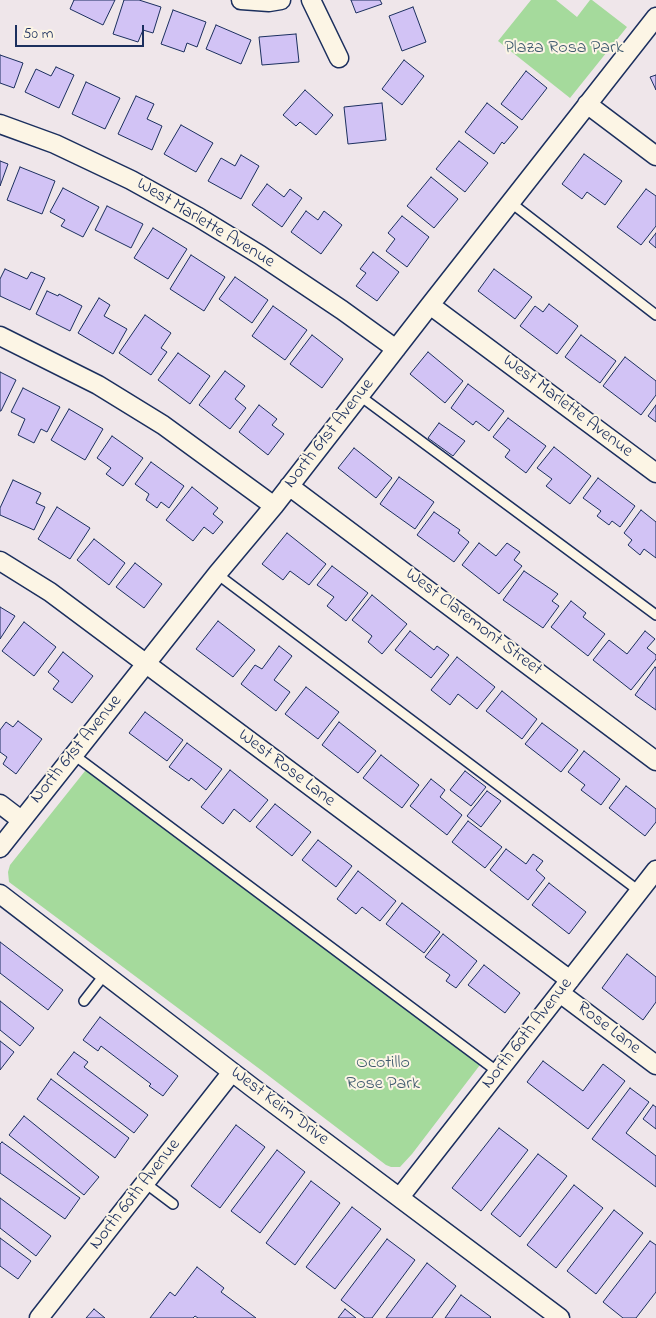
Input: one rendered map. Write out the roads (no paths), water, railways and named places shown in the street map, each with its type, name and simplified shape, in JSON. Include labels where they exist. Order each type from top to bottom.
[{"type":"street","points":[[241,0],[269,2],[281,0]]},
{"type":"street","points":[[311,0],[339,58]]},
{"type":"street","name":"North 61st Avenue","points":[[0,848],[217,574],[274,506],[656,17]]},
{"type":"street","points":[[587,104],[656,156]]},
{"type":"street","name":"West Marlette Avenue","points":[[0,124],[55,144],[131,180],[198,218],[276,266],[396,349]]},
{"type":"street","name":"West Marlette Avenue","points":[[430,305],[656,473]]},
{"type":"street","points":[[0,336],[98,385],[163,425],[274,506]]},
{"type":"street","name":"West Claremont Street","points":[[289,486],[656,761]]},
{"type":"street","name":"West Rose Lane","points":[[0,561],[50,592],[146,664],[565,987]]},
{"type":"street","points":[[0,804],[21,820]]},
{"type":"street","name":"North 60th Avenue","points":[[400,1197],[656,870]]},
{"type":"street","name":"West Keim Drive","points":[[0,894],[232,1072],[560,1318]]},
{"type":"street","name":"Rose Lane","points":[[565,987],[654,1059]]},
{"type":"street","name":"North 60th Avenue","points":[[39,1318],[232,1072]]},
{"type":"lane","points":[[510,202],[656,315]]},
{"type":"lane","points":[[360,396],[656,615]]},
{"type":"lane","points":[[217,574],[640,891]]},
{"type":"lane","points":[[74,754],[498,1072]]},
{"type":"lane","points":[[84,1001],[104,974]]},
{"type":"lane","points":[[145,1183],[173,1204]]},
{"type":"park label","name":"Plaza Rosa Park","points":[[564,49]]},
{"type":"park label","name":"Ocotillo Rose Park","points":[[383,1074]]}]
